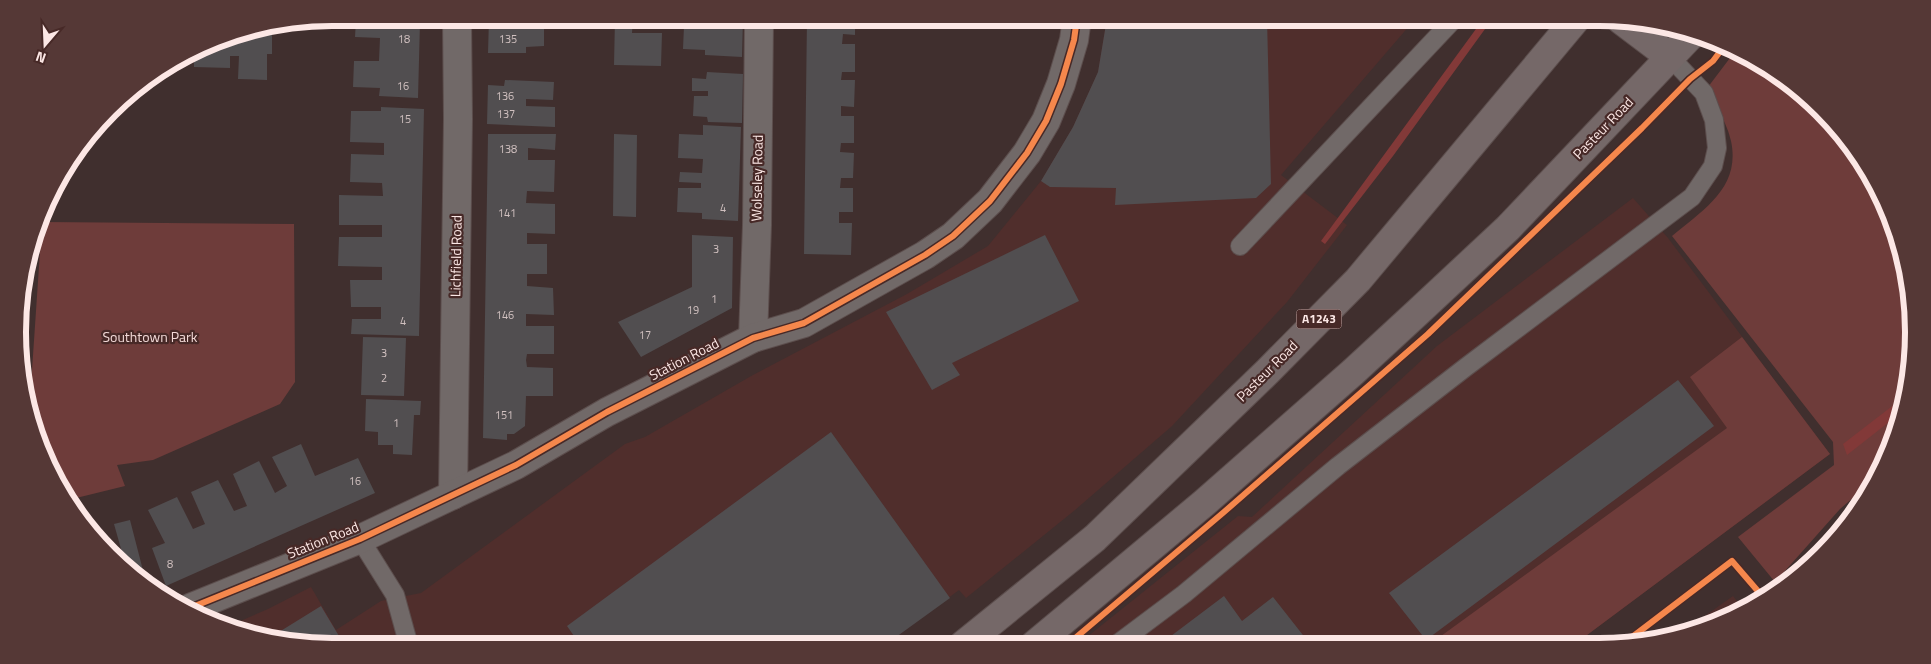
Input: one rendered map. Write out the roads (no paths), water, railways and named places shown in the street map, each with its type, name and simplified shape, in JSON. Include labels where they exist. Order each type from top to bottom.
[{"type":"main road","name":"Pasteur Road","points":[[973,638],[1095,538],[1268,371],[1358,280],[1570,26]]},
{"type":"main road","points":[[1632,28],[1670,57]]},
{"type":"main road","name":"Pasteur Road","points":[[1042,638],[1204,503],[1353,372],[1508,228],[1687,39]]},
{"type":"street","name":"Lichfield Road","points":[[453,496],[458,119],[457,26]]},
{"type":"street","name":"Wolseley Road","points":[[753,338],[757,225],[759,26]]},
{"type":"street","name":"Station Road","points":[[196,606],[360,539],[453,496],[516,465],[607,412],[753,338],[804,323],[925,255],[953,236],[990,201],[1027,153],[1046,121],[1062,84],[1076,26]]},
{"type":"lane","points":[[1240,246],[1447,26]]},
{"type":"lane","points":[[1125,638],[1184,594],[1338,466],[1692,197],[1712,166],[1717,148],[1714,120],[1704,93],[1670,57]]},
{"type":"lane","points":[[360,539],[395,595],[407,638]]},
{"type":"park label","name":"Southtown Park","points":[[150,337]]}]
